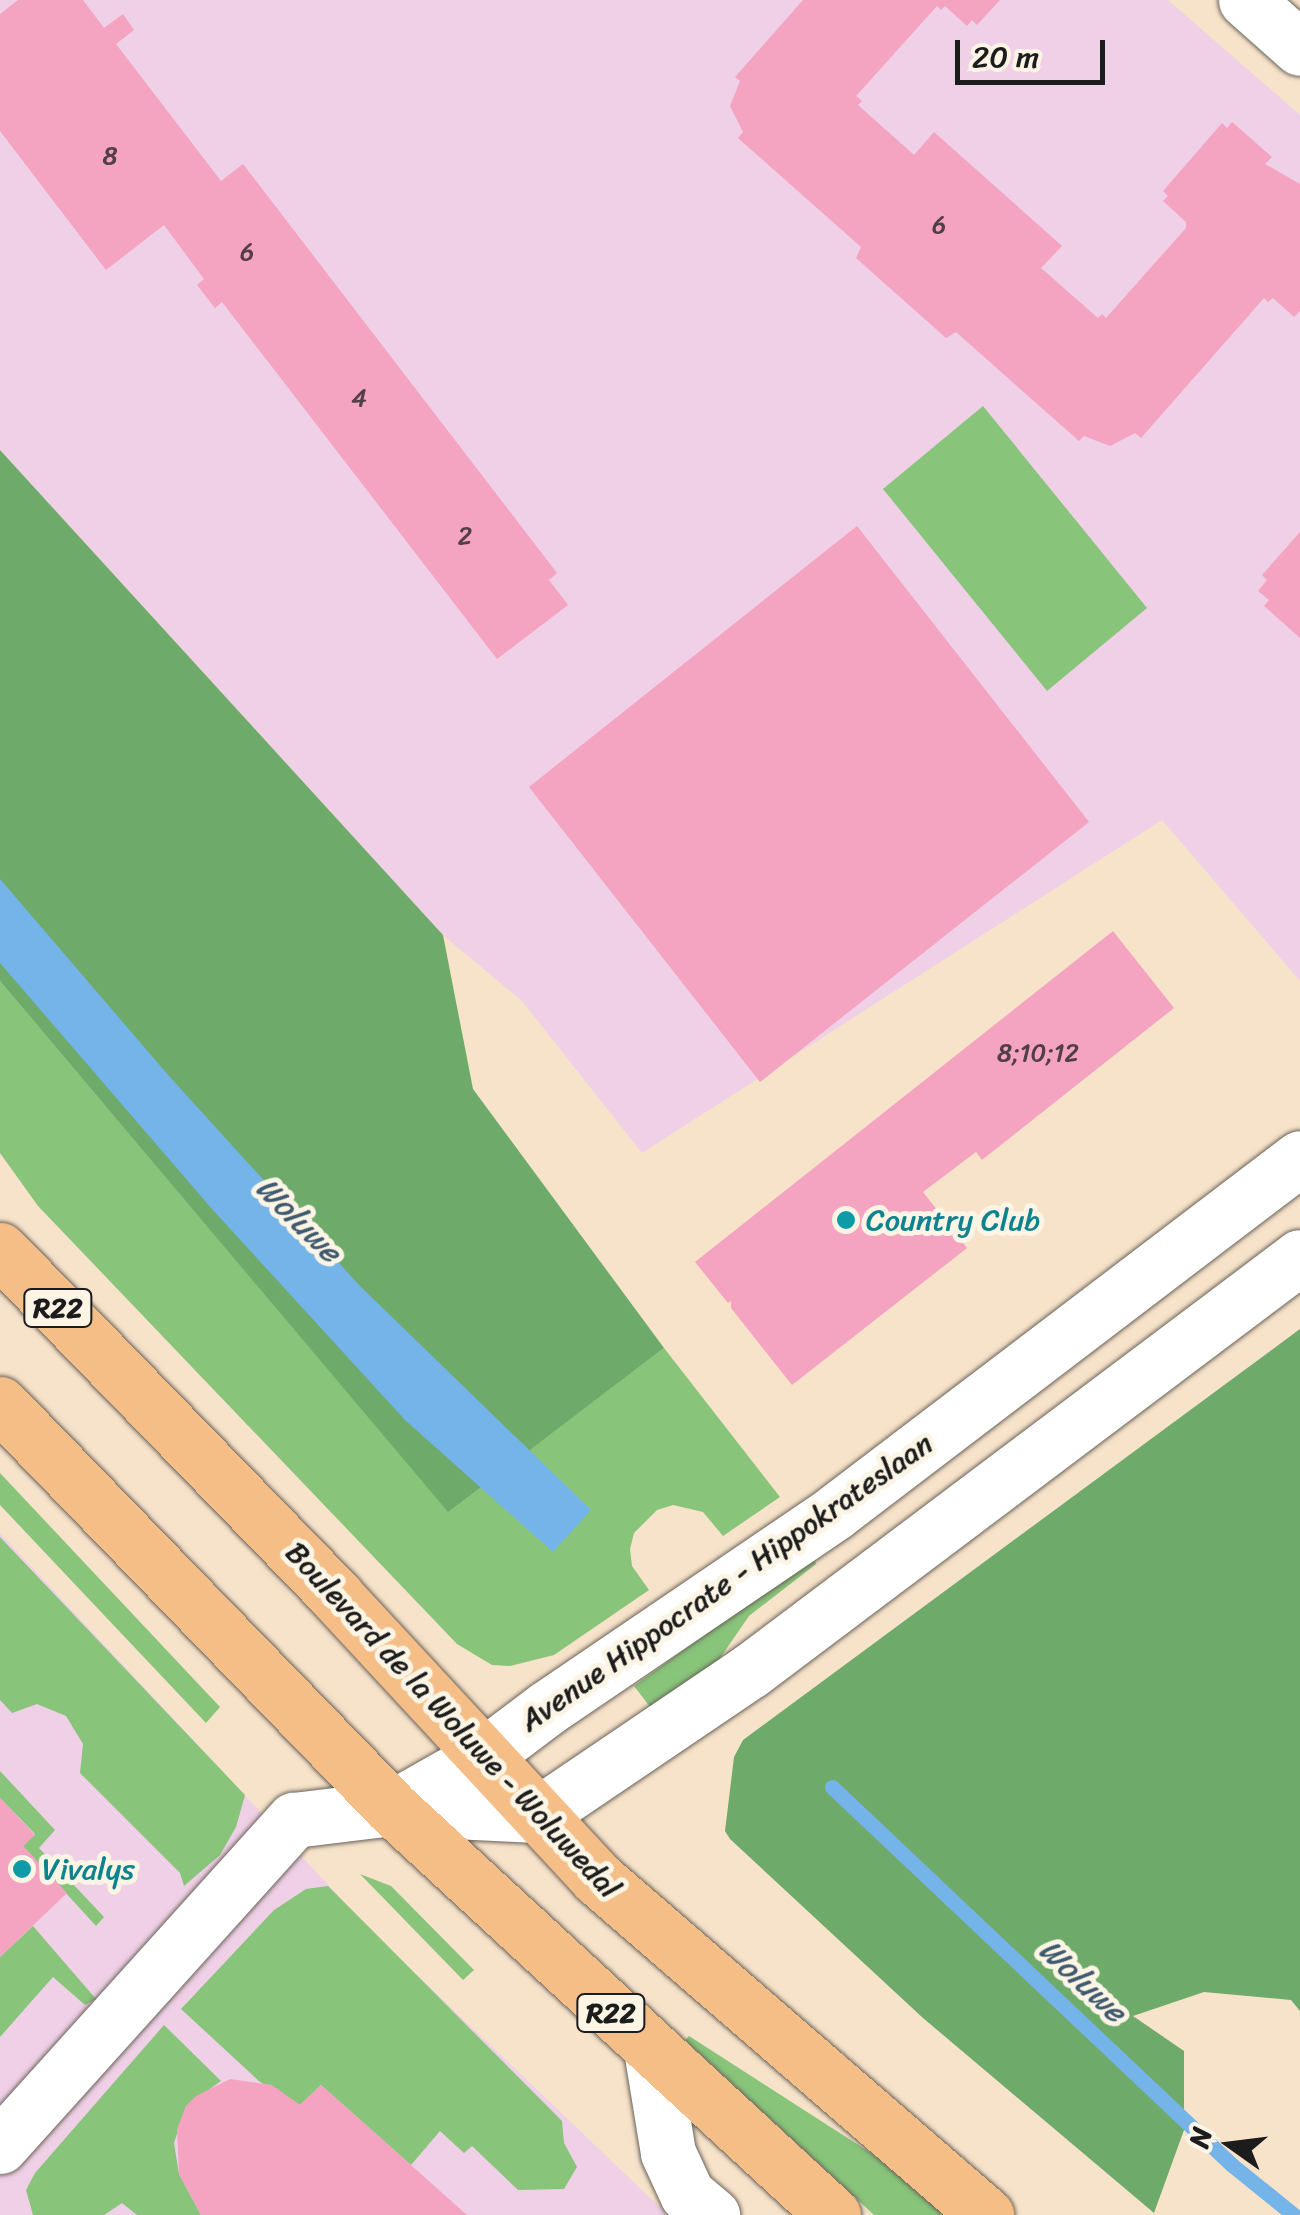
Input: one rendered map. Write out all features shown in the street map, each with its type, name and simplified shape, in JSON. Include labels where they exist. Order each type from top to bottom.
[{"type":"highway","name":"Boulevard de la Woluwe - Woluwedal","points":[[0,1250],[117,1366],[597,1878],[986,2215]]},
{"type":"highway","name":"R22","points":[[0,1404],[392,1808],[833,2215]]},
{"type":"street","points":[[1246,0],[1300,48]]},
{"type":"street","name":"Avenue Hippocrate - Hippokrateslaan","points":[[392,1808],[482,1757],[547,1708],[835,1512],[1300,1158]]},
{"type":"street","points":[[0,2146],[294,1820],[392,1808],[537,1816],[750,1671],[1300,1257]]},
{"type":"street","points":[[650,2050],[668,2153],[687,2194],[712,2215]]},
{"type":"shaded area","points":[[0,0],[1168,0],[1300,115],[1300,981],[1162,820],[642,1153],[522,1001],[443,935],[0,450]]},
{"type":"shaded area","points":[[0,1533],[375,1935],[668,2215],[0,2215]]},
{"type":"green space","points":[[983,406],[1147,608],[1047,691],[883,489]]},
{"type":"green space","points":[[0,450],[443,935],[473,1089],[664,1348],[448,1512],[0,981]]},
{"type":"green space","points":[[0,981],[448,1511],[664,1348],[780,1497],[723,1536],[703,1512],[673,1505],[657,1510],[634,1533],[630,1549],[632,1566],[649,1590],[554,1655],[510,1666],[492,1665],[457,1644],[38,1206],[0,1153]]},
{"type":"green space","points":[[1300,1329],[1300,2011],[1291,2000],[1204,1992],[1133,2016],[1184,2051],[1184,2130],[1154,2213],[923,2018],[730,1839],[725,1831],[734,1757],[743,1740]]},
{"type":"green space","points":[[0,1473],[220,1707],[206,1723],[0,1505]]},
{"type":"green space","points":[[0,1537],[245,1795],[236,1827],[220,1855],[184,1886],[180,1873],[80,1773],[83,1744],[66,1716],[37,1704],[12,1713],[0,1700]]},
{"type":"green space","points":[[814,1556],[816,1564],[749,1616],[716,1664],[654,1712],[634,1686]]},
{"type":"green space","points":[[0,1771],[55,1830],[39,1848],[104,1917],[96,1926],[23,1846],[35,1834],[0,1798]]},
{"type":"green space","points":[[360,1874],[391,1886],[474,1970],[463,1980]]},
{"type":"green space","points":[[328,1886],[562,2121],[564,2143],[577,2167],[564,2189],[518,2190],[472,2146],[464,2153],[440,2131],[411,2165],[321,2085],[300,2105],[260,2082],[181,2009],[274,1910],[306,1889]]},
{"type":"green space","points":[[33,1926],[96,1999],[85,2005],[53,1977],[0,2037],[0,1957]]},
{"type":"green space","points":[[164,2025],[221,2081],[186,2106],[174,2143],[179,2174],[201,2215],[137,2215],[122,2203],[104,2215],[33,2215],[26,2190],[35,2173]]},
{"type":"green space","points":[[689,2036],[888,2164],[949,2215],[874,2215],[685,2040]]},
{"type":"water","points":[[0,879],[169,1076],[360,1286],[591,1510],[553,1552],[405,1420],[212,1209],[0,963]]},
{"type":"building","points":[[18,0],[83,0],[104,28],[123,14],[134,30],[116,44],[221,181],[243,164],[557,573],[549,580],[568,605],[497,659],[222,302],[215,308],[197,285],[204,279],[164,225],[106,270],[0,131],[0,14]]},
{"type":"building","points":[[803,0],[1000,0],[977,25],[972,20],[967,26],[945,6],[941,10],[937,6],[856,96],[862,101],[858,105],[914,155],[934,132],[1062,246],[1041,268],[1098,318],[1102,314],[1106,318],[1186,228],[1186,222],[1163,201],[1168,196],[1163,191],[1222,123],[1227,128],[1232,122],[1272,157],[1265,164],[1300,184],[1300,311],[1294,317],[1273,298],[1268,302],[1264,298],[1141,438],[1135,433],[1110,446],[1084,436],[1079,441],[956,332],[946,338],[856,258],[861,247],[738,138],[743,132],[730,106],[740,81],[735,77]]},
{"type":"building","points":[[857,526],[1089,822],[760,1082],[529,787]]},
{"type":"building","points":[[1300,532],[1300,638],[1264,606],[1269,600],[1258,591],[1267,580],[1262,575]]},
{"type":"building","points":[[1113,931],[1174,1008],[982,1160],[976,1152],[923,1192],[967,1248],[792,1385],[731,1308],[731,1301],[728,1303],[695,1262]]},
{"type":"building","name":"Vivalys","points":[[0,1798],[35,1835],[23,1846],[67,1893],[0,1957]]},
{"type":"building","points":[[230,2079],[272,2085],[300,2105],[321,2085],[467,2215],[201,2215],[179,2174],[177,2129],[186,2106],[196,2096]]},
{"type":"waterway","name":"Woluwe","points":[[832,1787],[1232,2165],[1294,2215]]},
{"type":"place","name":"Country Club","points":[[846,1220]]},
{"type":"place","name":"Vivalys","points":[[22,1869]]}]
